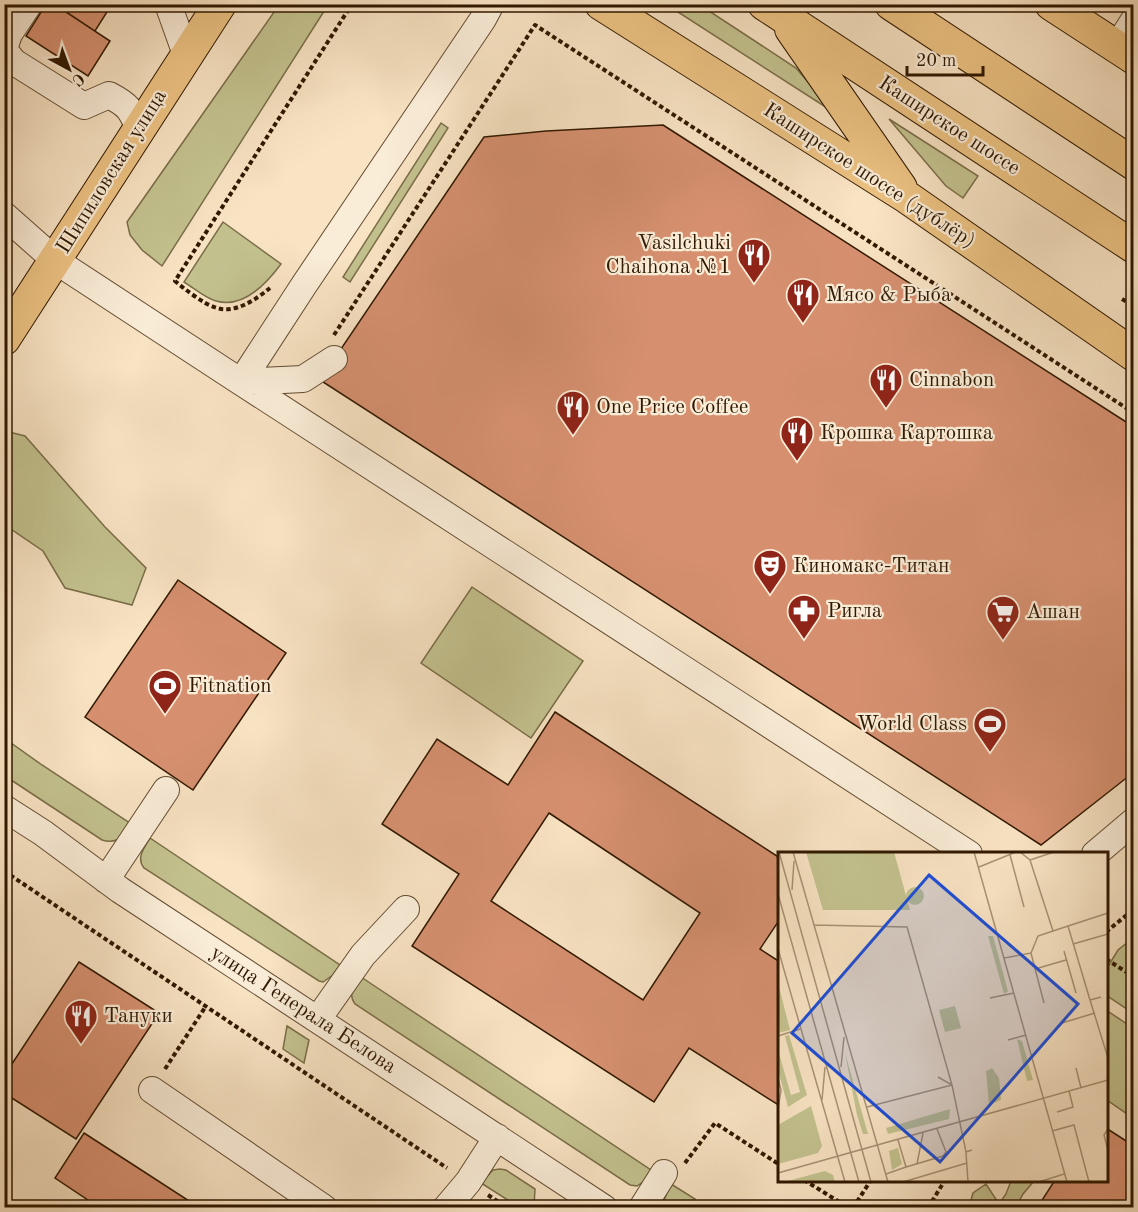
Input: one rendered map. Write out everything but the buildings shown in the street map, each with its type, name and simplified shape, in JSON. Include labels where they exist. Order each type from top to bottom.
[{"type":"main road","name":"Шипиловская улица","points":[[4,339],[220,4]]},
{"type":"main road","name":"Каширское шоссе (дублёр)","points":[[601,4],[908,198],[1134,355]]},
{"type":"main road","points":[[891,4],[1134,164]]},
{"type":"main road","points":[[1051,4],[1125,52]]},
{"type":"main road","points":[[773,10],[908,198]]},
{"type":"main road","name":"Каширское шоссе","points":[[773,10],[1134,247]]},
{"type":"street","points":[[29,4],[9,34],[4,50],[14,62],[84,106],[109,95],[124,103],[134,115],[139,129]]},
{"type":"street","points":[[168,4],[186,57]]},
{"type":"street","points":[[241,382],[487,12]]},
{"type":"street","points":[[1125,52],[1134,21]]},
{"type":"street","points":[[4,215],[56,261],[966,852]]},
{"type":"street","points":[[241,382],[303,380],[331,351]]},
{"type":"street","points":[[106,880],[166,790]]},
{"type":"street","name":"улица Генерала Белова","points":[[4,808],[43,833],[106,880],[604,1208]]},
{"type":"street","points":[[1097,852],[1134,820]]},
{"type":"street","points":[[318,1019],[363,955],[406,909]]},
{"type":"street","points":[[152,1090],[321,1206]]},
{"type":"street","points":[[446,1208],[468,1182],[497,1137]]},
{"type":"street","points":[[642,1208],[664,1173]]},
{"type":"path","points":[[272,286],[258,298],[241,307],[229,309],[214,308],[175,281],[352,4]]},
{"type":"path","points":[[331,351],[535,25],[1134,413]]},
{"type":"path","points":[[1122,299],[1134,306]]},
{"type":"path","points":[[4,871],[508,1208]]},
{"type":"path","points":[[1108,931],[1134,909]]},
{"type":"path","points":[[1108,960],[1134,977]]},
{"type":"path","points":[[152,1090],[206,1006]]},
{"type":"path","points":[[664,1173],[681,1168],[715,1123],[778,1164]]},
{"type":"path","points":[[807,1182],[851,1208],[870,1182]]},
{"type":"path","points":[[928,1208],[944,1182]]},
{"type":"path","points":[[702,1208],[706,1201]]},
{"type":"shaded area","points":[[279,5],[328,5],[162,266],[142,250],[130,235],[127,222]]},
{"type":"shaded area","points":[[667,5],[700,5],[796,68],[835,113]]},
{"type":"shaded area","points":[[889,119],[978,176],[963,198],[946,186]]},
{"type":"shaded area","points":[[441,123],[448,128],[350,282],[343,277]]},
{"type":"shaded area","points":[[223,222],[281,264],[253,293],[236,301],[216,301],[184,282]]},
{"type":"shaded area","points":[[5,431],[25,436],[105,527],[146,568],[132,605],[65,588],[43,551],[5,525]]},
{"type":"shaded area","points":[[472,587],[583,661],[531,738],[421,663]]},
{"type":"shaded area","points":[[4,738],[133,825],[116,840],[102,840],[5,776]]},
{"type":"shaded area","points":[[150,838],[340,965],[333,975],[323,982],[319,981],[144,868],[141,857]]},
{"type":"shaded area","points":[[1133,938],[1133,1013],[1108,996],[1108,966],[1118,950]]},
{"type":"shaded area","points":[[361,977],[651,1170],[643,1182],[637,1186],[630,1185],[355,1004],[352,993]]},
{"type":"shaded area","points":[[1108,1011],[1133,1028],[1133,1118],[1108,1101]]},
{"type":"shaded area","points":[[287,1026],[309,1040],[304,1063],[283,1049]]},
{"type":"shaded area","points":[[493,1170],[506,1170],[535,1189],[534,1207],[519,1207],[481,1183]]},
{"type":"shaded area","points":[[1011,1182],[1033,1182],[1016,1207],[969,1207],[973,1193],[986,1184],[999,1204]]},
{"type":"shaded area","points":[[671,1184],[695,1199],[689,1208],[665,1207],[664,1200]]},
{"type":"place","name":"Vasilchuki Chaihona №1","points":[[754,284]]},
{"type":"place","name":"Мясо & Рыба","points":[[803,324]]},
{"type":"place","name":"Cinnabon","points":[[886,409]]},
{"type":"place","name":"One Price Coffee","points":[[573,436]]},
{"type":"place","name":"Крошка Картошка","points":[[797,462]]},
{"type":"place","name":"Киномакс-Титан","points":[[770,595]]},
{"type":"place","name":"Ригла","points":[[804,640]]},
{"type":"place","name":"Ашан","points":[[1003,641]]},
{"type":"place","name":"Fitnation","points":[[165,715]]},
{"type":"place","name":"World Class","points":[[990,753]]},
{"type":"place","name":"Тануки","points":[[81,1045]]}]
